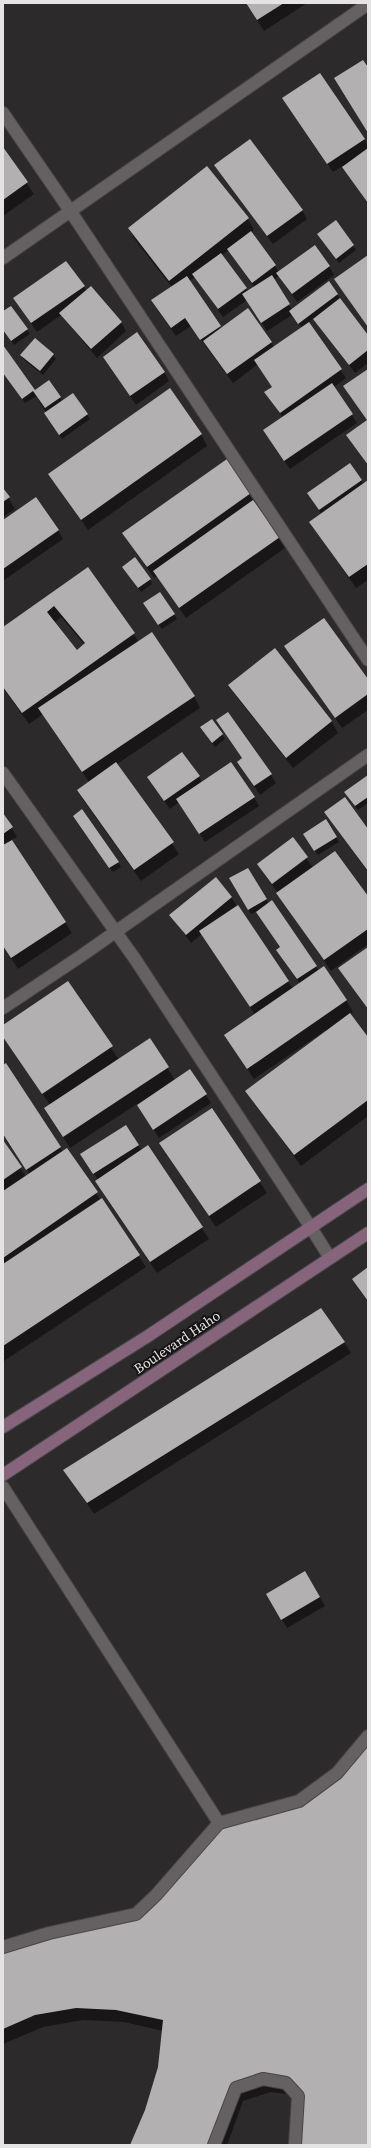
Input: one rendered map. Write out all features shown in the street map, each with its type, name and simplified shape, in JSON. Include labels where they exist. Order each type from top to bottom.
[{"type":"main road","name":"Boulevard Haho","points":[[3,1427],[148,1336],[310,1226],[368,1189]]},
{"type":"main road","name":"Boulevard Haho","points":[[3,1475],[368,1233]]},
{"type":"street","points":[[3,258],[368,4]]},
{"type":"street","points":[[3,113],[71,212],[368,660]]},
{"type":"street","points":[[3,1008],[368,755]]},
{"type":"street","points":[[3,773],[115,931],[330,1258]]},
{"type":"street","points":[[3,1487],[218,1823]]},
{"type":"street","points":[[3,1947],[49,1933],[136,1914],[156,1895],[218,1823],[299,1801],[337,1773],[368,1736]]},
{"type":"street","points":[[214,2145],[236,2088],[263,2079],[286,2083],[298,2096],[295,2145]]},
{"type":"building","points":[[246,3],[284,3],[257,20]]},
{"type":"building","points":[[363,60],[368,67],[368,133],[334,78]]},
{"type":"building","points":[[320,73],[365,139],[327,164],[282,98]]},
{"type":"building","points":[[250,139],[303,210],[267,236],[214,165]]},
{"type":"building","points":[[3,147],[28,182],[3,200]]},
{"type":"building","points":[[368,148],[368,203],[342,167]]},
{"type":"building","points":[[207,166],[249,218],[169,281],[128,228]]},
{"type":"building","points":[[336,220],[354,245],[336,259],[317,234]]},
{"type":"building","points":[[251,231],[276,265],[252,283],[227,249]]},
{"type":"building","points":[[315,245],[330,266],[292,294],[276,273]]},
{"type":"building","points":[[221,253],[247,288],[218,309],[192,274]]},
{"type":"building","points":[[368,255],[368,327],[334,279]]},
{"type":"building","points":[[66,261],[85,286],[31,323],[13,298]]},
{"type":"building","points":[[272,275],[290,304],[261,323],[242,294]]},
{"type":"building","points":[[187,276],[221,326],[200,340],[185,318],[171,328],[151,300]]},
{"type":"building","points":[[329,281],[338,294],[298,324],[289,311]]},
{"type":"building","points":[[91,286],[122,322],[91,349],[59,313]]},
{"type":"building","points":[[340,298],[368,335],[368,350],[349,365],[313,319]]},
{"type":"building","points":[[11,306],[28,329],[11,341],[3,330],[3,311]]},
{"type":"building","points":[[248,308],[272,342],[227,374],[203,341]]},
{"type":"building","points":[[309,322],[342,369],[280,413],[264,392],[272,387],[254,360]]},
{"type":"building","points":[[137,332],[165,372],[130,396],[103,357]]},
{"type":"building","points":[[35,338],[54,354],[40,371],[20,355]]},
{"type":"building","points":[[3,345],[35,390],[49,380],[61,397],[45,408],[33,391],[22,399],[3,373]]},
{"type":"building","points":[[368,369],[368,465],[346,435],[367,420],[343,386]]},
{"type":"building","points":[[332,383],[353,414],[284,461],[263,430]]},
{"type":"building","points":[[170,388],[202,434],[81,520],[48,474]]},
{"type":"building","points":[[73,393],[88,414],[59,435],[44,413]]},
{"type":"building","points":[[227,459],[251,493],[147,567],[122,533]]},
{"type":"building","points":[[350,463],[362,480],[319,510],[307,493]]},
{"type":"building","points":[[368,480],[368,564],[349,577],[309,522]]},
{"type":"building","points":[[3,488],[10,497],[3,502]]},
{"type":"building","points":[[36,497],[59,530],[3,569],[3,520]]},
{"type":"building","points":[[253,500],[280,537],[179,608],[153,571]]},
{"type":"building","points":[[135,557],[151,579],[138,588],[122,567]]},
{"type":"building","points":[[88,567],[135,633],[22,713],[3,687],[3,627]],"holes":[[[54,606],[85,643],[77,650],[47,612]]]},
{"type":"building","points":[[160,592],[175,614],[158,625],[143,603]]},
{"type":"building","points":[[324,618],[368,679],[368,694],[335,718],[284,646]]},
{"type":"building","points":[[152,632],[195,696],[82,772],[38,708]]},
{"type":"building","points":[[275,648],[332,721],[286,758],[228,685]]},
{"type":"building","points":[[228,712],[272,774],[254,786],[237,762],[242,758],[216,720]]},
{"type":"building","points":[[212,719],[223,734],[212,743],[200,727]]},
{"type":"building","points":[[182,752],[200,776],[164,801],[147,777]]},
{"type":"building","points":[[116,762],[174,842],[134,870],[77,790]]},
{"type":"building","points":[[231,762],[255,797],[199,834],[176,799]]},
{"type":"building","points":[[368,775],[368,797],[355,806],[344,792]]},
{"type":"building","points":[[345,797],[368,829],[368,871],[324,812]]},
{"type":"building","points":[[82,809],[119,862],[109,868],[73,816]]},
{"type":"building","points":[[3,813],[13,827],[3,834]]},
{"type":"building","points":[[326,819],[337,837],[314,851],[303,834]]},
{"type":"building","points":[[293,837],[308,857],[272,884],[257,864]]},
{"type":"building","points":[[12,840],[66,922],[11,958],[3,946],[3,845]]},
{"type":"building","points":[[335,851],[368,896],[368,929],[324,960],[276,893]]},
{"type":"building","points":[[248,868],[267,899],[248,910],[229,878]]},
{"type":"building","points":[[216,877],[232,897],[186,935],[169,915]]},
{"type":"building","points":[[272,900],[317,966],[297,979],[276,950],[280,947],[256,912]]},
{"type":"building","points":[[238,905],[289,981],[250,1007],[199,931]]},
{"type":"building","points":[[368,947],[368,1009],[338,968]]},
{"type":"building","points":[[324,966],[347,1000],[247,1069],[224,1035]]},
{"type":"building","points":[[68,981],[113,1046],[42,1094],[3,1037],[3,1025]]},
{"type":"building","points":[[350,1013],[368,1037],[368,1100],[294,1155],[245,1091]]},
{"type":"building","points":[[150,1038],[169,1067],[63,1137],[44,1108]]},
{"type":"building","points":[[6,1063],[61,1147],[26,1170],[3,1134],[3,1065]]},
{"type":"building","points":[[190,1069],[207,1094],[153,1130],[137,1105]]},
{"type":"building","points":[[212,1108],[261,1181],[209,1216],[159,1143]]},
{"type":"building","points":[[126,1125],[139,1145],[93,1174],[80,1154]]},
{"type":"building","points":[[3,1140],[22,1167],[3,1180]]},
{"type":"building","points":[[148,1145],[203,1227],[150,1262],[95,1181]]},
{"type":"building","points":[[67,1148],[98,1192],[3,1258],[3,1191]]},
{"type":"building","points":[[102,1198],[140,1255],[3,1346],[3,1264]]},
{"type":"building","points":[[368,1267],[368,1301],[352,1279]]},
{"type":"building","points":[[321,1308],[345,1342],[87,1503],[63,1470]]},
{"type":"building","points":[[305,1571],[320,1597],[281,1620],[266,1594]]},
{"type":"building","points":[[368,1736],[368,2145],[295,2145],[298,2096],[286,2083],[263,2079],[236,2088],[214,2145],[130,2145],[145,2110],[158,2067],[163,2020],[116,2010],[76,2008],[35,2015],[3,2029],[3,1947],[136,1914],[219,1823],[299,1801]]}]
